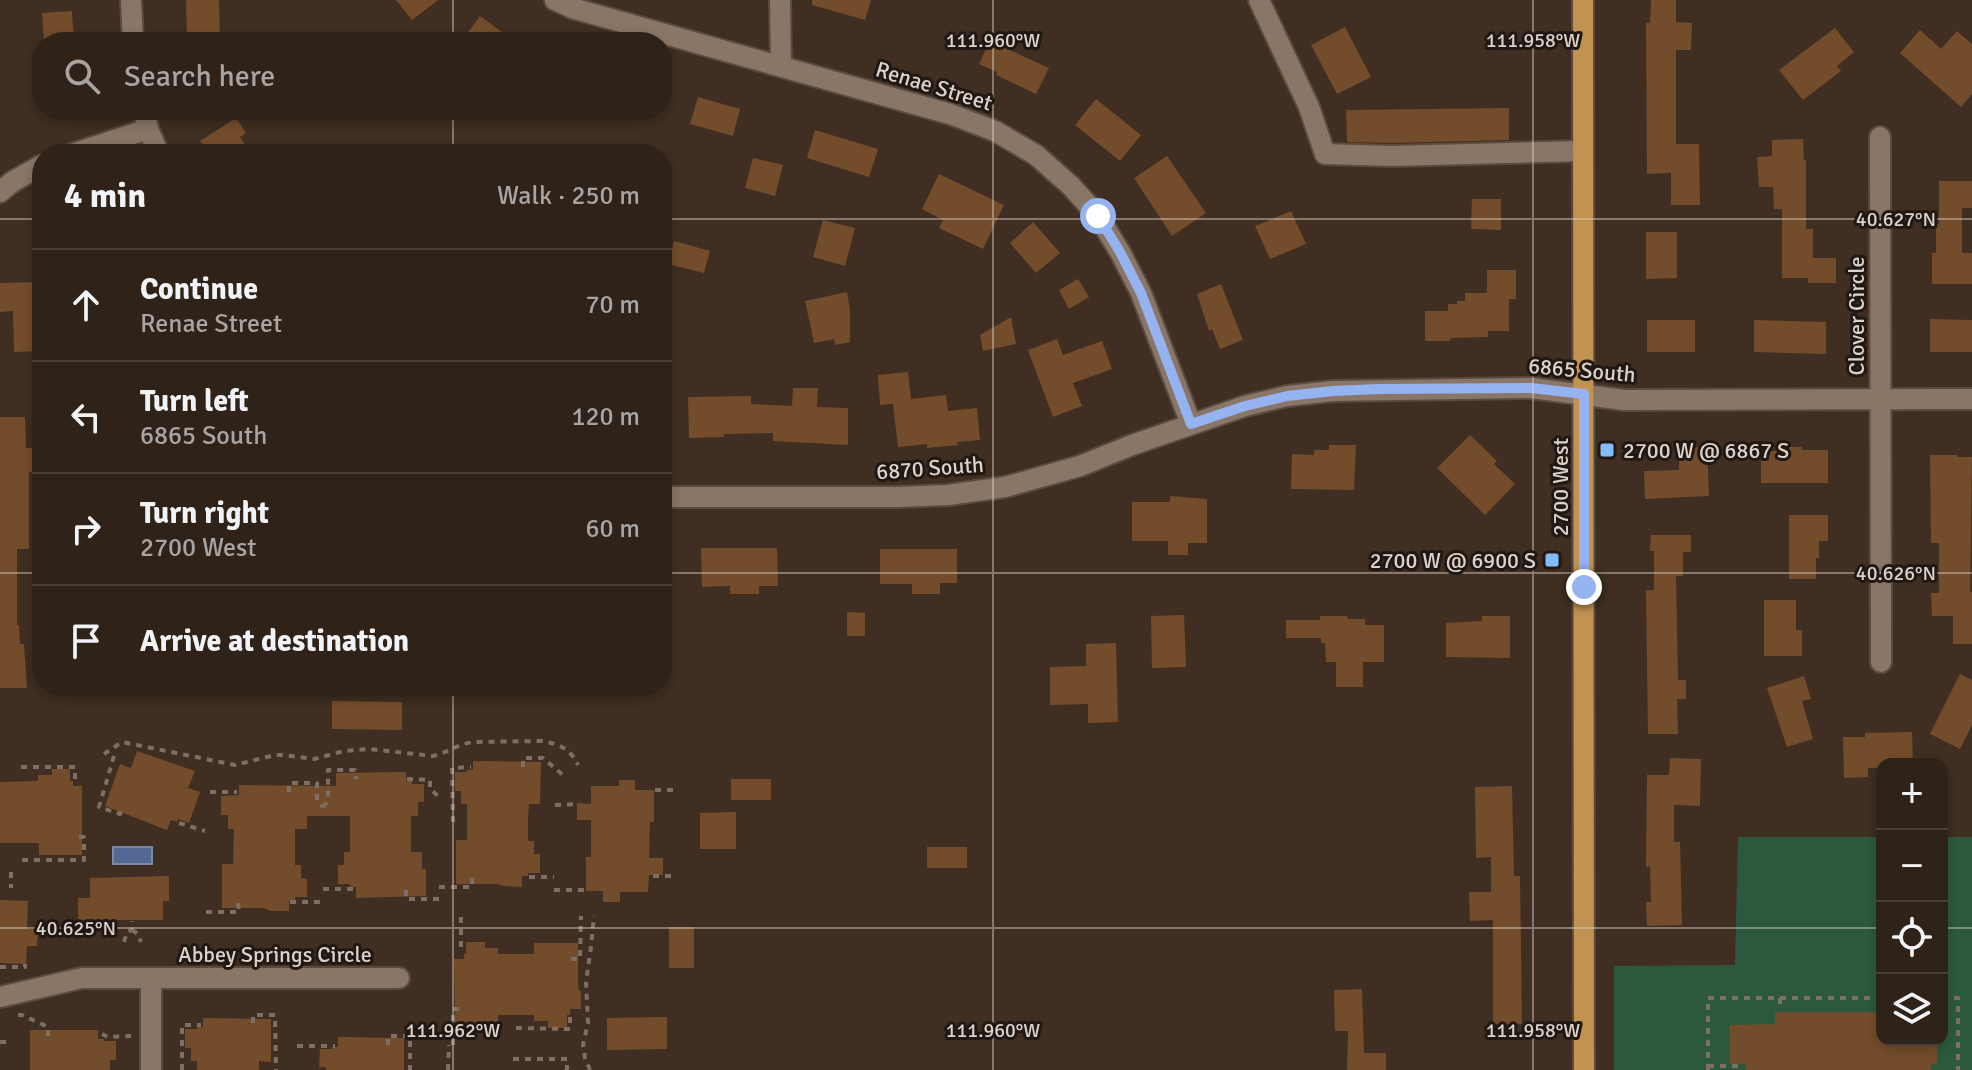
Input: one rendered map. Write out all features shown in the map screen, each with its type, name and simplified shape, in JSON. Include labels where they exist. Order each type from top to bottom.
[{"type":"main road","name":"2700 West","points":[[1583,0],[1584,1070]]},
{"type":"street","points":[[131,0],[133,32]]},
{"type":"street","name":"Renae Street","points":[[555,0],[572,8],[658,32]]},
{"type":"street","points":[[780,0],[781,66]]},
{"type":"street","points":[[1259,0],[1309,107],[1325,154],[1392,156],[1582,151]]},
{"type":"street","name":"Renae Street","points":[[672,36],[950,114],[995,131],[1036,155],[1071,186],[1098,216],[1120,252],[1141,293],[1191,424]]},
{"type":"street","points":[[93,144],[144,120]]},
{"type":"street","points":[[146,120],[155,144]]},
{"type":"street","name":"Clover Circle","points":[[1880,137],[1881,662]]},
{"type":"street","points":[[0,192],[32,171]]},
{"type":"street","name":"6865 South","points":[[1191,424],[1287,396],[1379,389],[1531,388],[1624,400],[1972,399]]},
{"type":"street","name":"6870 South","points":[[672,497],[897,497],[948,495],[1005,487],[1057,473],[1191,424]]},
{"type":"street","name":"Abbey Springs Circle","points":[[0,997],[82,978],[399,978]]},
{"type":"street","points":[[151,978],[151,1070]]},
{"type":"path","points":[[104,754],[122,742],[235,765],[275,755],[314,759],[344,751],[369,749],[433,756],[473,742],[541,741],[569,750],[578,765]]},
{"type":"path","points":[[114,756],[99,807],[120,814],[123,806]]},
{"type":"path","points":[[523,767],[523,758],[543,758],[563,775]]},
{"type":"path","points":[[21,767],[75,767],[75,781]]},
{"type":"path","points":[[453,822],[452,768],[471,767]]},
{"type":"path","points":[[289,792],[289,783],[317,783],[317,800],[323,807],[328,801],[328,770],[355,770],[356,779]]},
{"type":"path","points":[[407,779],[430,780],[430,789],[438,796]]},
{"type":"path","points":[[655,790],[677,790]]},
{"type":"path","points":[[210,792],[237,792]]},
{"type":"path","points":[[555,805],[577,804]]},
{"type":"path","points":[[179,823],[205,831]]},
{"type":"path","points":[[22,860],[84,860],[84,837],[76,837]]},
{"type":"path","points":[[11,872],[11,888]]},
{"type":"path","points":[[653,876],[677,876]]},
{"type":"path","points":[[439,887],[472,887],[472,877]]},
{"type":"path","points":[[529,877],[554,877]]},
{"type":"path","points":[[323,889],[354,889]]},
{"type":"path","points":[[406,890],[406,899],[439,899]]},
{"type":"path","points":[[554,890],[584,890]]},
{"type":"path","points":[[206,912],[239,912],[238,902]]},
{"type":"path","points":[[290,902],[323,902]]},
{"type":"path","points":[[571,959],[580,959],[581,916]]},
{"type":"path","points":[[590,1070],[583,1045],[588,1023],[586,982],[594,916]]},
{"type":"path","points":[[461,917],[461,953]]},
{"type":"path","points":[[132,921],[132,930]]},
{"type":"path","points":[[124,942],[127,932],[132,930]]},
{"type":"path","points":[[132,930],[137,932],[141,942]]},
{"type":"path","points":[[0,967],[25,967],[25,964]]},
{"type":"path","points":[[1744,1066],[1708,1068],[1708,998],[1876,998]]},
{"type":"path","points":[[1780,998],[1780,1010]]},
{"type":"path","points":[[1948,998],[1958,998],[1958,1070]]},
{"type":"path","points":[[448,1070],[453,1009],[461,1009]]},
{"type":"path","points":[[12,1015],[22,1015],[48,1027],[48,1036]]},
{"type":"path","points":[[253,1023],[253,1015],[275,1015],[276,1070]]},
{"type":"path","points":[[516,1028],[570,1029],[570,1017]]},
{"type":"path","points":[[182,1070],[182,1025],[201,1025]]},
{"type":"path","points":[[102,1034],[108,1037],[151,1036]]},
{"type":"path","points":[[388,1045],[388,1036],[410,1036],[410,1070]]},
{"type":"path","points":[[0,1042],[12,1042]]},
{"type":"path","points":[[297,1046],[335,1046]]},
{"type":"path","points":[[513,1059],[567,1059],[567,1070]]},
{"type":"green space","points":[[1738,837],[1876,837],[1876,1046],[1948,1046],[1948,837],[1972,837],[1972,1070],[1614,1070],[1614,966],[1735,965]]},
{"type":"water","points":[[113,847],[152,847],[152,864],[113,864]]},
{"type":"building","points":[[186,0],[219,0],[220,32],[187,32]]},
{"type":"building","points":[[396,0],[438,0],[412,20]]},
{"type":"building","points":[[812,0],[871,0],[865,20],[812,5]]},
{"type":"building","points":[[1651,0],[1676,0],[1676,22],[1692,23],[1691,50],[1676,50],[1676,144],[1699,144],[1700,205],[1671,205],[1671,173],[1647,174],[1646,23],[1650,23]]},
{"type":"building","points":[[72,11],[73,32],[43,32],[42,13]]},
{"type":"building","points":[[480,16],[502,32],[468,32]]},
{"type":"building","points":[[1345,27],[1371,77],[1337,94],[1311,45]]},
{"type":"building","points":[[1835,28],[1854,52],[1837,66],[1841,71],[1803,100],[1779,70]]},
{"type":"building","points":[[1920,30],[1941,49],[1957,31],[1972,44],[1972,94],[1961,107],[1900,53]]},
{"type":"building","points":[[990,41],[1049,68],[1036,94],[979,64]]},
{"type":"building","points":[[698,97],[740,109],[733,136],[690,124]]},
{"type":"building","points":[[1096,99],[1141,135],[1120,161],[1075,125]]},
{"type":"building","points":[[1509,108],[1509,140],[1347,142],[1346,110]]},
{"type":"building","points":[[233,120],[237,120],[246,133],[240,137],[245,144],[202,144],[200,141]]},
{"type":"building","points":[[815,130],[878,149],[869,177],[807,158]]},
{"type":"building","points":[[1803,139],[1806,229],[1813,229],[1813,258],[1836,258],[1836,283],[1808,283],[1808,278],[1782,278],[1782,209],[1774,209],[1773,187],[1759,187],[1757,157],[1772,156],[1772,140]]},
{"type":"building","points":[[1167,156],[1206,213],[1172,236],[1134,178]]},
{"type":"building","points":[[753,158],[783,165],[775,196],[745,188]]},
{"type":"building","points":[[939,174],[1004,205],[983,249],[939,228],[943,220],[922,209]]},
{"type":"building","points":[[1939,181],[1972,181],[1972,208],[1962,208],[1962,253],[1972,253],[1972,284],[1932,284],[1932,253],[1936,253],[1936,224],[1939,224]]},
{"type":"building","points":[[1472,199],[1501,199],[1501,230],[1471,229]]},
{"type":"building","points":[[1291,211],[1306,244],[1270,259],[1255,226]]},
{"type":"building","points":[[823,220],[855,228],[845,266],[813,257]]},
{"type":"building","points":[[1033,222],[1060,253],[1036,273],[1010,243]]},
{"type":"building","points":[[1646,232],[1677,232],[1677,278],[1646,279]]},
{"type":"building","points":[[674,241],[710,251],[704,273],[672,265]]},
{"type":"building","points":[[1487,270],[1516,270],[1516,299],[1509,299],[1509,331],[1488,331],[1488,337],[1425,341],[1425,311],[1448,311],[1448,304],[1465,301],[1465,293],[1487,293]]},
{"type":"building","points":[[1078,279],[1089,297],[1069,309],[1059,290]]},
{"type":"building","points":[[32,282],[32,351],[14,352],[13,311],[0,312],[0,283]]},
{"type":"building","points":[[1221,284],[1243,340],[1220,349],[1212,329],[1209,331],[1197,294]]},
{"type":"building","points":[[847,292],[850,342],[835,345],[834,339],[814,343],[805,301]]},
{"type":"building","points":[[1011,317],[1016,344],[983,351],[980,335]]},
{"type":"building","points":[[1930,319],[1972,320],[1972,352],[1930,352]]},
{"type":"building","points":[[1647,320],[1695,320],[1695,352],[1647,352]]},
{"type":"building","points":[[1754,320],[1826,322],[1826,354],[1754,352]]},
{"type":"building","points":[[1057,339],[1063,355],[1102,341],[1112,369],[1073,383],[1082,406],[1053,417],[1028,350]]},
{"type":"building","points":[[908,372],[911,399],[946,395],[948,411],[977,408],[980,440],[927,448],[927,444],[898,447],[893,404],[880,405],[878,375]]},
{"type":"building","points":[[793,388],[818,388],[817,407],[848,408],[848,445],[773,441],[773,433],[689,438],[688,397],[751,396],[751,404],[792,406]]},
{"type":"building","points":[[0,417],[25,417],[26,448],[32,448],[32,472],[29,472],[29,549],[17,549],[17,625],[20,644],[24,644],[27,688],[0,688]]},
{"type":"building","points":[[1470,435],[1515,484],[1485,515],[1437,468]]},
{"type":"building","points":[[1329,445],[1356,445],[1354,490],[1291,489],[1292,454],[1314,455],[1314,450],[1329,450]]},
{"type":"building","points":[[1707,447],[1709,496],[1645,499],[1644,471],[1679,470],[1679,448]]},
{"type":"building","points":[[1779,447],[1828,450],[1828,483],[1761,483],[1761,451],[1779,451]]},
{"type":"building","points":[[1930,455],[1972,457],[1972,644],[1953,644],[1953,616],[1932,616],[1931,593],[1939,593],[1939,543],[1931,543]]},
{"type":"building","points":[[1170,496],[1207,499],[1207,543],[1188,543],[1188,555],[1168,555],[1168,541],[1132,541],[1132,502],[1170,502]]},
{"type":"building","points":[[1789,515],[1828,515],[1828,541],[1819,541],[1816,579],[1789,579]]},
{"type":"building","points":[[1651,535],[1691,535],[1691,552],[1683,552],[1683,576],[1676,576],[1678,680],[1686,680],[1686,699],[1677,699],[1678,734],[1648,734],[1646,590],[1654,590]]},
{"type":"building","points":[[701,548],[777,548],[778,586],[759,586],[759,594],[730,594],[730,586],[702,587]]},
{"type":"building","points":[[880,549],[957,549],[957,583],[940,583],[940,594],[912,594],[912,584],[880,584]]},
{"type":"building","points":[[1764,600],[1796,600],[1796,630],[1802,630],[1802,656],[1764,656]]},
{"type":"building","points":[[847,612],[865,613],[865,636],[847,636]]},
{"type":"building","points":[[1184,615],[1186,667],[1152,668],[1151,616]]},
{"type":"building","points":[[1320,616],[1347,616],[1348,619],[1365,619],[1365,625],[1384,625],[1384,662],[1363,662],[1363,687],[1336,687],[1336,662],[1326,662],[1325,643],[1321,643],[1321,638],[1286,638],[1286,620],[1320,620]]},
{"type":"building","points":[[1482,616],[1510,616],[1510,658],[1446,657],[1446,623],[1482,621]]},
{"type":"building","points":[[1116,643],[1118,722],[1088,723],[1088,704],[1050,705],[1050,667],[1086,666],[1086,644]]},
{"type":"building","points":[[1960,674],[1972,680],[1972,725],[1960,749],[1930,734]]},
{"type":"building","points":[[1804,676],[1811,699],[1802,701],[1813,739],[1787,747],[1767,688]]},
{"type":"building","points":[[332,701],[402,702],[402,730],[332,729]]},
{"type":"building","points":[[1912,732],[1913,758],[1876,758],[1876,768],[1868,768],[1868,777],[1844,778],[1843,737],[1865,737],[1865,733]]},
{"type":"building","points":[[137,751],[195,771],[188,788],[200,792],[189,823],[171,820],[167,830],[105,806],[120,764],[131,768]]},
{"type":"building","points":[[1670,758],[1701,759],[1700,806],[1674,805],[1674,842],[1680,842],[1682,925],[1647,926],[1646,902],[1651,902],[1650,866],[1646,867],[1647,775],[1669,775]]},
{"type":"building","points":[[473,761],[541,762],[540,804],[529,804],[528,822],[528,841],[534,841],[534,854],[540,854],[540,873],[522,876],[522,887],[456,884],[456,840],[467,840],[467,804],[461,804],[461,791],[455,791],[455,772],[473,770]]},
{"type":"building","points":[[52,769],[70,769],[73,786],[82,786],[82,855],[39,855],[39,843],[0,843],[0,782],[38,781],[38,775],[52,775]]},
{"type":"building","points":[[406,772],[406,781],[424,784],[424,802],[418,802],[418,816],[411,816],[411,852],[422,852],[422,869],[426,869],[426,896],[356,898],[356,887],[338,884],[338,865],[344,865],[344,852],[350,852],[350,816],[307,816],[307,829],[295,829],[295,865],[301,865],[301,878],[307,879],[307,897],[295,897],[295,901],[289,901],[289,911],[222,908],[222,864],[233,864],[234,829],[228,829],[228,815],[221,815],[221,796],[239,795],[239,785],[336,786],[336,773]]},
{"type":"building","points":[[731,779],[771,779],[771,800],[731,800]]},
{"type":"building","points":[[619,780],[635,780],[635,790],[654,790],[649,858],[663,858],[663,875],[649,875],[648,892],[620,892],[620,902],[603,902],[603,891],[586,891],[586,857],[591,857],[591,820],[577,820],[577,803],[591,804],[591,786],[619,786]]},
{"type":"building","points":[[1512,786],[1514,876],[1520,876],[1522,1024],[1493,1024],[1493,920],[1470,921],[1469,892],[1491,892],[1491,857],[1476,858],[1475,787]]},
{"type":"building","points":[[736,812],[736,849],[700,849],[700,813]]},
{"type":"building","points":[[927,847],[967,847],[967,868],[927,868]]},
{"type":"building","points":[[169,876],[169,901],[163,901],[163,920],[101,920],[101,928],[78,928],[78,898],[90,898],[90,878]]},
{"type":"building","points":[[0,900],[28,901],[27,929],[38,929],[37,946],[27,946],[26,964],[0,963]]},
{"type":"building","points":[[669,927],[694,927],[694,968],[669,968]]},
{"type":"building","points":[[466,942],[485,942],[485,948],[498,948],[498,954],[534,954],[534,943],[578,943],[581,1009],[570,1009],[567,1028],[548,1028],[548,1021],[534,1021],[534,1015],[498,1015],[498,1027],[455,1027],[454,959],[464,959]]},
{"type":"building","points":[[1362,989],[1364,1053],[1386,1053],[1386,1070],[1347,1070],[1348,1031],[1335,1031],[1334,990]]},
{"type":"building","points":[[1775,1012],[1876,1012],[1876,1046],[1937,1046],[1937,1064],[1931,1064],[1931,1070],[1746,1070],[1746,1064],[1730,1064],[1730,1025],[1775,1024]]},
{"type":"building","points":[[667,1017],[667,1049],[607,1050],[607,1018]]},
{"type":"building","points":[[203,1018],[271,1019],[271,1062],[259,1061],[259,1070],[197,1070],[197,1061],[191,1061],[191,1048],[185,1048],[185,1029],[203,1027]]},
{"type":"building","points":[[30,1030],[98,1030],[98,1039],[116,1041],[116,1060],[110,1060],[110,1070],[30,1070]]},
{"type":"building","points":[[338,1037],[404,1038],[404,1070],[326,1070],[326,1067],[319,1067],[320,1049],[338,1047]]},
{"type":"place","name":"2700 W @ 6867 S","points":[[1607,450]]},
{"type":"place","name":"2700 W @ 6900 S","points":[[1552,560]]},
{"type":"route","points":[[1098,216],[1141,293],[1191,424],[1287,396],[1333,391],[1531,388],[1584,394],[1584,587]]}]
